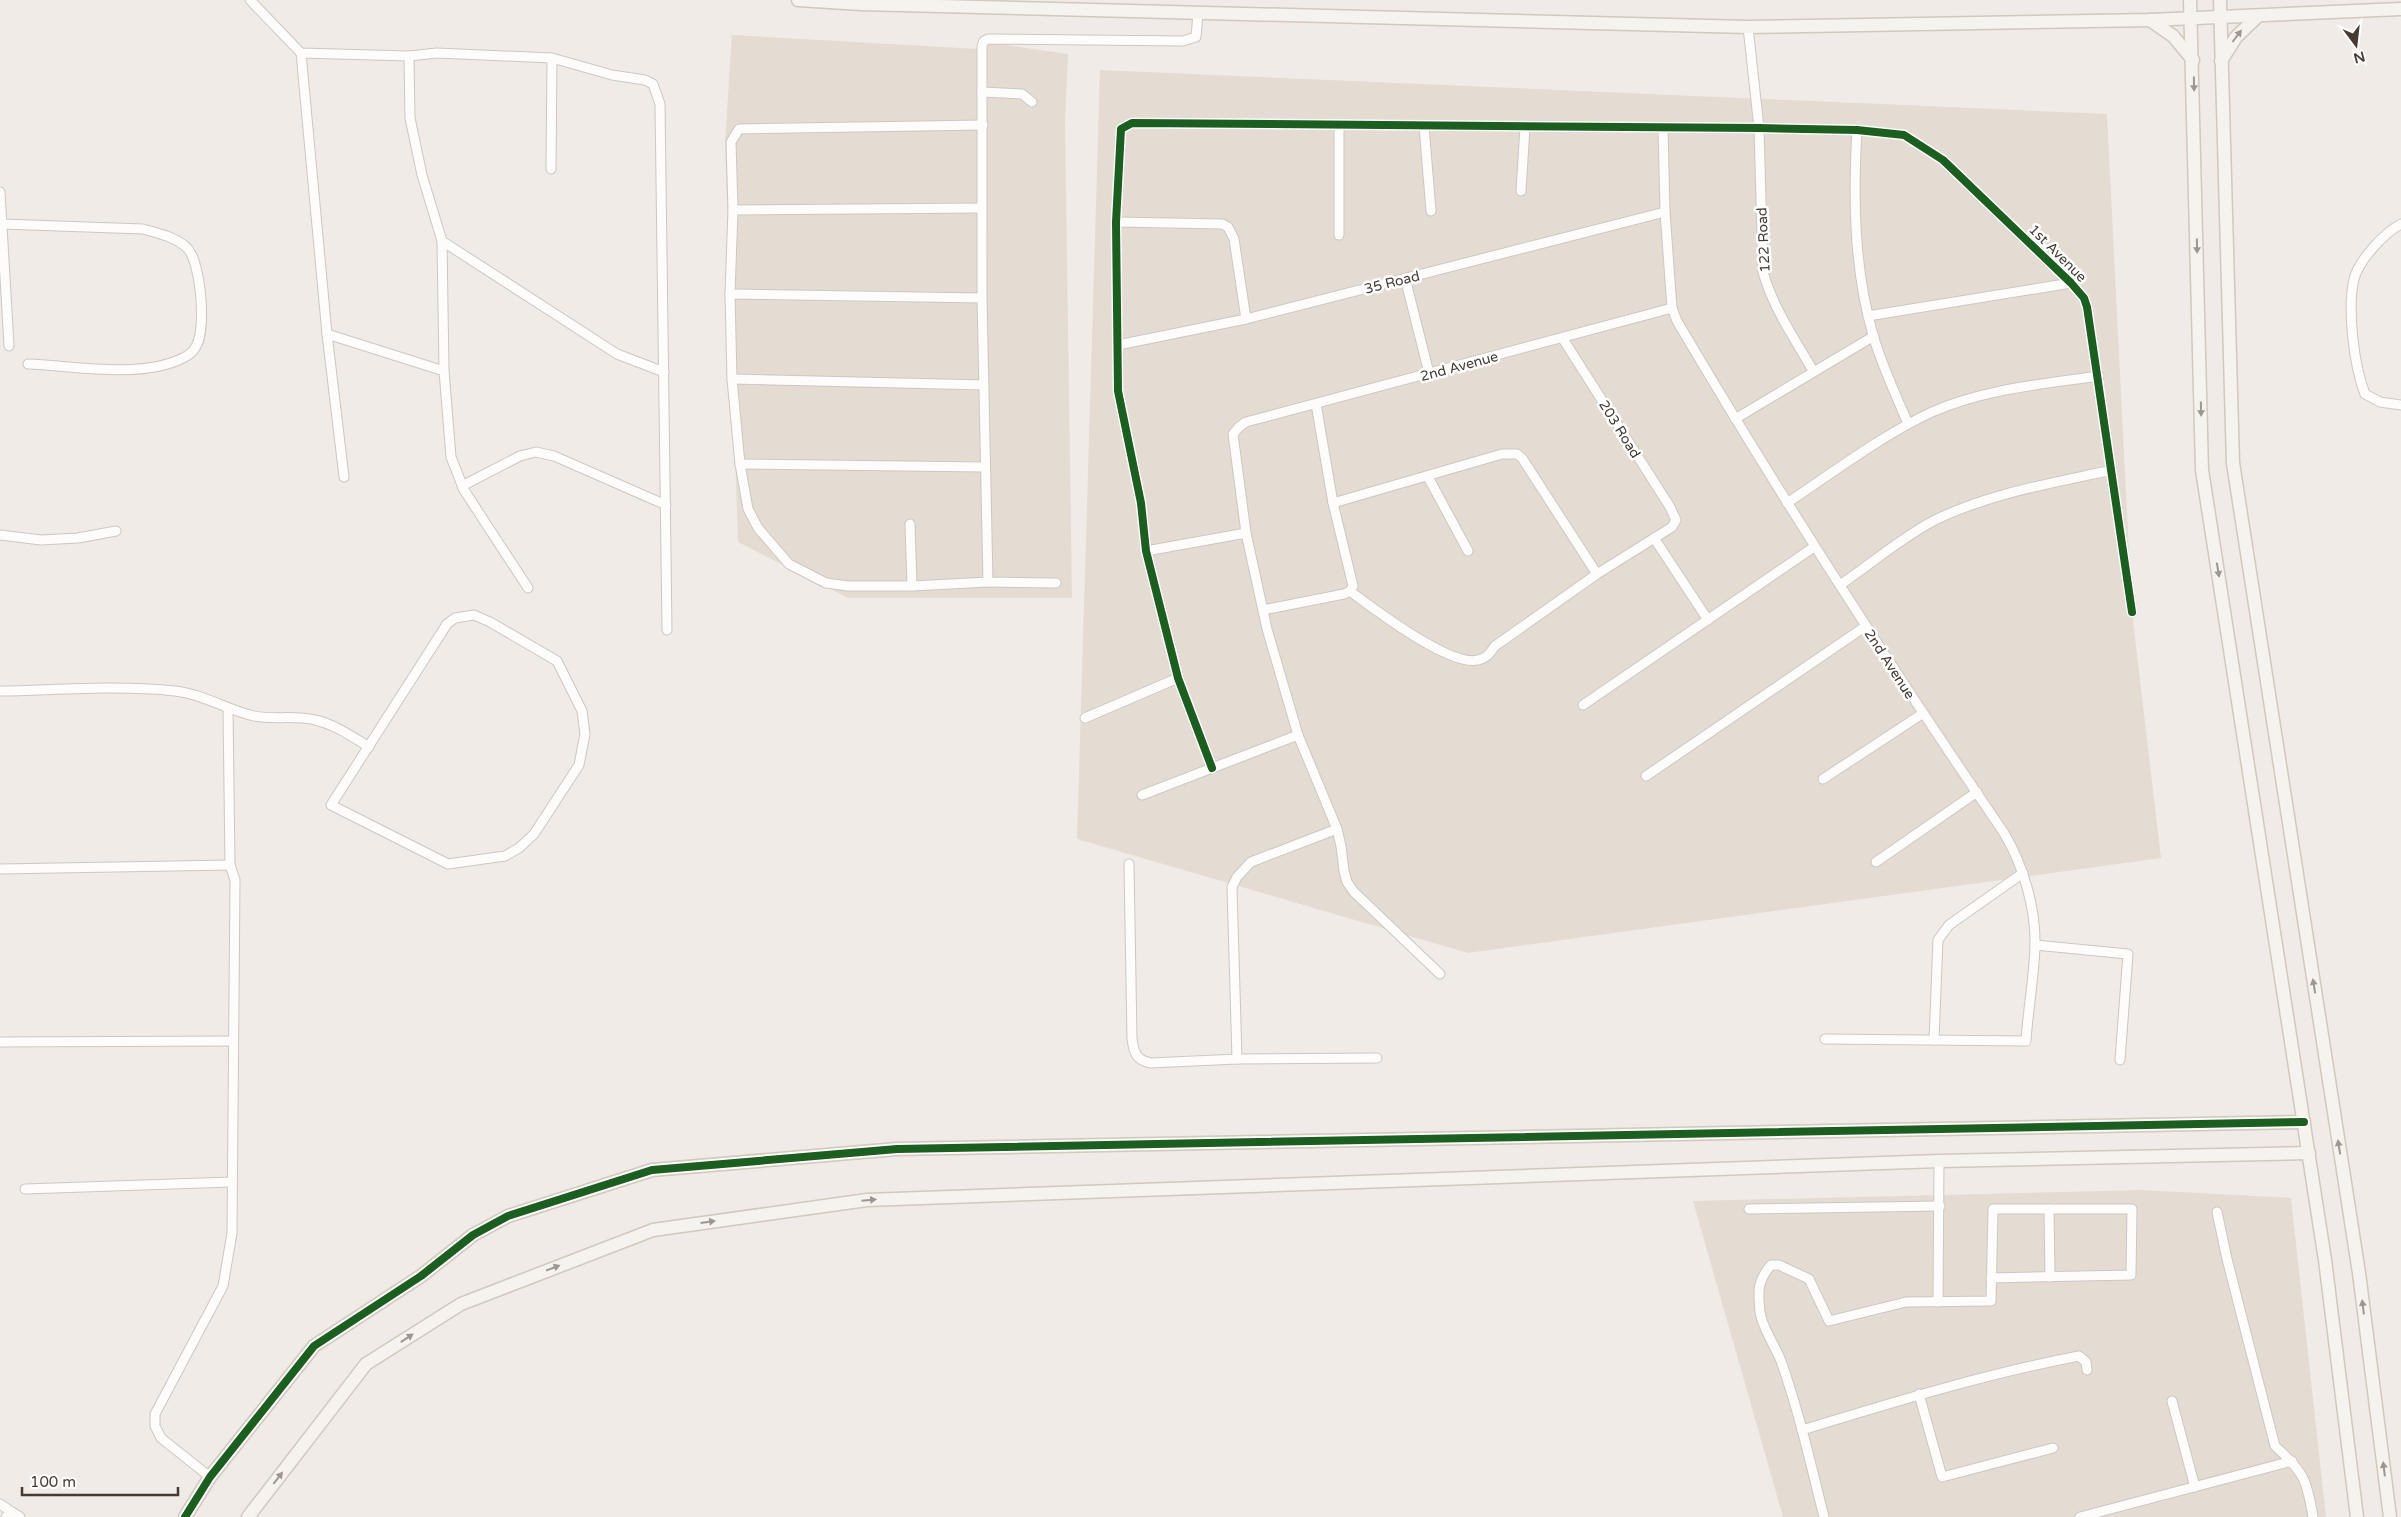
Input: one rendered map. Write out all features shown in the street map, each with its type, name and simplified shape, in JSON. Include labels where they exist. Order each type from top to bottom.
[{"type":"street","points":[[250,0],[301,53],[327,334],[344,477]]},
{"type":"street","points":[[798,0],[861,4],[1748,27],[2150,20],[2401,10]]},
{"type":"street","points":[[2190,0],[2202,470],[2325,1260],[2357,1517]]},
{"type":"street","points":[[2220,0],[2233,463],[2359,1273],[2390,1517]]},
{"type":"street","points":[[988,582],[982,298],[982,46],[984,41],[988,39],[1183,41],[1196,37],[1198,13]]},
{"type":"street","points":[[2221,61],[2236,37],[2258,16]]},
{"type":"street","points":[[2150,20],[2173,36],[2193,60]]},
{"type":"street","name":"122 Road","points":[[1748,27],[1759,128],[1763,272],[1768,289],[1778,310],[1813,371]]},
{"type":"street","points":[[301,53],[409,56],[437,53],[552,58],[612,75],[645,80],[653,84],[660,104],[667,630]]},
{"type":"street","points":[[409,56],[410,118],[422,175],[442,241],[444,371],[451,457],[462,486],[528,588]]},
{"type":"street","points":[[551,169],[552,58]]},
{"type":"street","points":[[982,92],[1022,94],[1032,102]]},
{"type":"street","name":"1st Avenue","points":[[1116,222],[1119,136],[1121,130],[1126,125],[1132,123],[1759,128],[1857,130],[1904,135],[1943,160],[2071,283],[2084,298],[2099,376],[2132,612]]},
{"type":"street","points":[[1339,125],[1339,235]]},
{"type":"street","points":[[982,126],[739,129],[731,142],[733,210],[730,294],[732,379],[740,464],[748,509],[758,528],[789,564],[826,583],[848,586],[912,586],[988,582],[1056,583]]},
{"type":"street","points":[[1424,126],[1430,212]]},
{"type":"street","points":[[1521,191],[1526,127]]},
{"type":"street","name":"2nd Avenue","points":[[1663,128],[1665,212],[1672,308],[1677,321],[1814,547],[1922,714],[2004,833],[2016,853],[2023,872],[2032,916],[2035,945],[2026,1041],[1934,1040]]},
{"type":"street","points":[[1857,130],[1857,248],[1868,316],[1908,424]]},
{"type":"street","points":[[0,192],[9,346]]},
{"type":"street","points":[[733,210],[981,208]]},
{"type":"street","name":"35 Road","points":[[1118,345],[1246,319],[1665,212]]},
{"type":"street","points":[[1212,768],[1178,678],[1146,551],[1141,503],[1118,391],[1116,222],[1222,224],[1228,226],[1234,239],[1246,319]]},
{"type":"street","points":[[2,224],[143,229],[165,235],[187,248],[196,263],[200,295],[200,335],[195,348],[184,358],[141,369],[28,364]]},
{"type":"street","points":[[2401,224],[2370,250],[2354,278],[2351,304],[2357,374],[2364,394],[2380,402],[2401,405]]},
{"type":"street","points":[[442,241],[617,354],[664,372]]},
{"type":"street","points":[[1405,278],[1429,373]]},
{"type":"street","points":[[1868,316],[2071,283]]},
{"type":"street","points":[[730,294],[982,298]]},
{"type":"street","name":"2nd Avenue","points":[[1246,533],[1233,434],[1246,422],[1563,339],[1672,308]]},
{"type":"street","points":[[327,334],[444,371]]},
{"type":"street","points":[[1735,419],[1874,336]]},
{"type":"street","name":"203 Road","points":[[1563,339],[1670,507],[1676,520],[1672,527],[1654,538]]},
{"type":"street","points":[[1787,503],[1908,424],[1933,412],[1992,392],[2099,376]]},
{"type":"street","points":[[732,379],[984,385]]},
{"type":"street","points":[[1316,404],[1333,503],[1352,580],[1350,591]]},
{"type":"street","points":[[462,486],[520,456],[536,452],[554,456],[666,505]]},
{"type":"street","points":[[1333,503],[1502,454],[1517,454],[1522,458],[1597,574]]},
{"type":"street","points":[[740,464],[985,467]]},
{"type":"street","points":[[1840,585],[1934,521],[1957,511],[2029,488],[2112,470]]},
{"type":"street","points":[[1428,477],[1468,551]]},
{"type":"street","points":[[910,524],[912,586]]},
{"type":"street","points":[[0,535],[41,540],[78,538],[116,531]]},
{"type":"street","points":[[1146,551],[1246,533],[1263,610],[1298,736],[1336,829],[1346,877],[1354,892],[1440,974]]},
{"type":"street","points":[[1263,610],[1350,591],[1424,641],[1459,659],[1476,661],[1486,658],[1495,646],[1597,574],[1654,538],[1708,620]]},
{"type":"street","points":[[1583,705],[1814,547]]},
{"type":"street","points":[[474,615],[490,622],[557,661],[582,710],[585,734],[578,765],[534,834],[519,848],[505,856],[448,864],[331,805],[369,748],[447,624],[455,618],[474,615]]},
{"type":"street","points":[[1646,776],[1866,626]]},
{"type":"street","points":[[1085,718],[1178,678]]},
{"type":"street","points":[[0,691],[128,689],[176,691],[196,695],[228,709],[257,717],[316,720],[348,734],[369,748]]},
{"type":"street","points":[[210,1477],[161,1438],[155,1426],[155,1414],[223,1286],[232,1233],[235,880],[230,864],[228,709]]},
{"type":"street","points":[[1823,779],[1922,714]]},
{"type":"street","points":[[1142,795],[1298,736]]},
{"type":"street","points":[[1876,862],[1977,792]]},
{"type":"street","points":[[1237,1059],[1232,887],[1237,877],[1252,862],[1336,829]]},
{"type":"street","points":[[0,869],[230,864]]},
{"type":"street","points":[[1129,864],[1132,1039],[1134,1054],[1141,1061],[1151,1063],[1237,1059],[1377,1058]]},
{"type":"street","points":[[1825,1039],[1934,1040],[1938,940],[1949,925],[2023,872]]},
{"type":"street","points":[[2035,945],[2128,954],[2120,1060]]},
{"type":"street","points":[[0,1042],[233,1041]]},
{"type":"street","points":[[185,1517],[210,1477],[314,1346],[421,1276],[473,1236],[508,1216],[652,1170],[897,1149],[2304,1122]]},
{"type":"street","points":[[248,1517],[366,1364],[461,1304],[653,1230],[867,1200],[1939,1161],[2309,1153]]},
{"type":"street","points":[[1938,1302],[1939,1161]]},
{"type":"street","points":[[25,1189],[231,1182]]},
{"type":"street","points":[[1749,1209],[1940,1206]]},
{"type":"street","points":[[1824,1517],[1802,1430],[1781,1360],[1760,1315],[1758,1291],[1761,1277],[1770,1265],[1780,1265],[1809,1279],[1829,1320],[1906,1302],[1991,1301],[1991,1278],[1993,1209],[2132,1209],[2131,1275],[1991,1278]]},
{"type":"street","points":[[2050,1209],[2050,1277]]},
{"type":"street","points":[[2217,1212],[2227,1259],[2275,1446],[2292,1461],[2307,1484],[2313,1517]]},
{"type":"street","points":[[1802,1430],[1919,1394],[2038,1364],[2079,1356],[2086,1362],[2086,1370]]},
{"type":"street","points":[[1919,1394],[1942,1477],[2053,1448]]},
{"type":"street","points":[[2172,1401],[2195,1487]]},
{"type":"street","points":[[2080,1517],[2292,1461]]},
{"type":"street","points":[[0,1504],[13,1515]]},
{"type":"shaded area","points":[[732,35],[978,49],[979,41],[1068,54],[1065,123],[1072,598],[848,598],[738,542],[725,142]]},
{"type":"shaded area","points":[[1100,70],[2107,114],[2132,612],[2161,858],[1468,953],[1077,839]]},
{"type":"shaded area","points":[[2141,1190],[2291,1198],[2326,1517],[1783,1517],[1693,1201]]},
{"type":"cycle path","points":[[1212,768],[1178,678],[1146,551],[1141,503],[1118,391],[1116,222],[1121,129],[1132,123],[1759,128],[1857,130],[1904,135],[1943,160],[2071,283],[2084,298],[2087,307],[2132,612]]},
{"type":"cycle path","points":[[185,1517],[210,1477],[314,1346],[421,1276],[473,1235],[508,1216],[652,1170],[897,1149],[2304,1122]]}]
